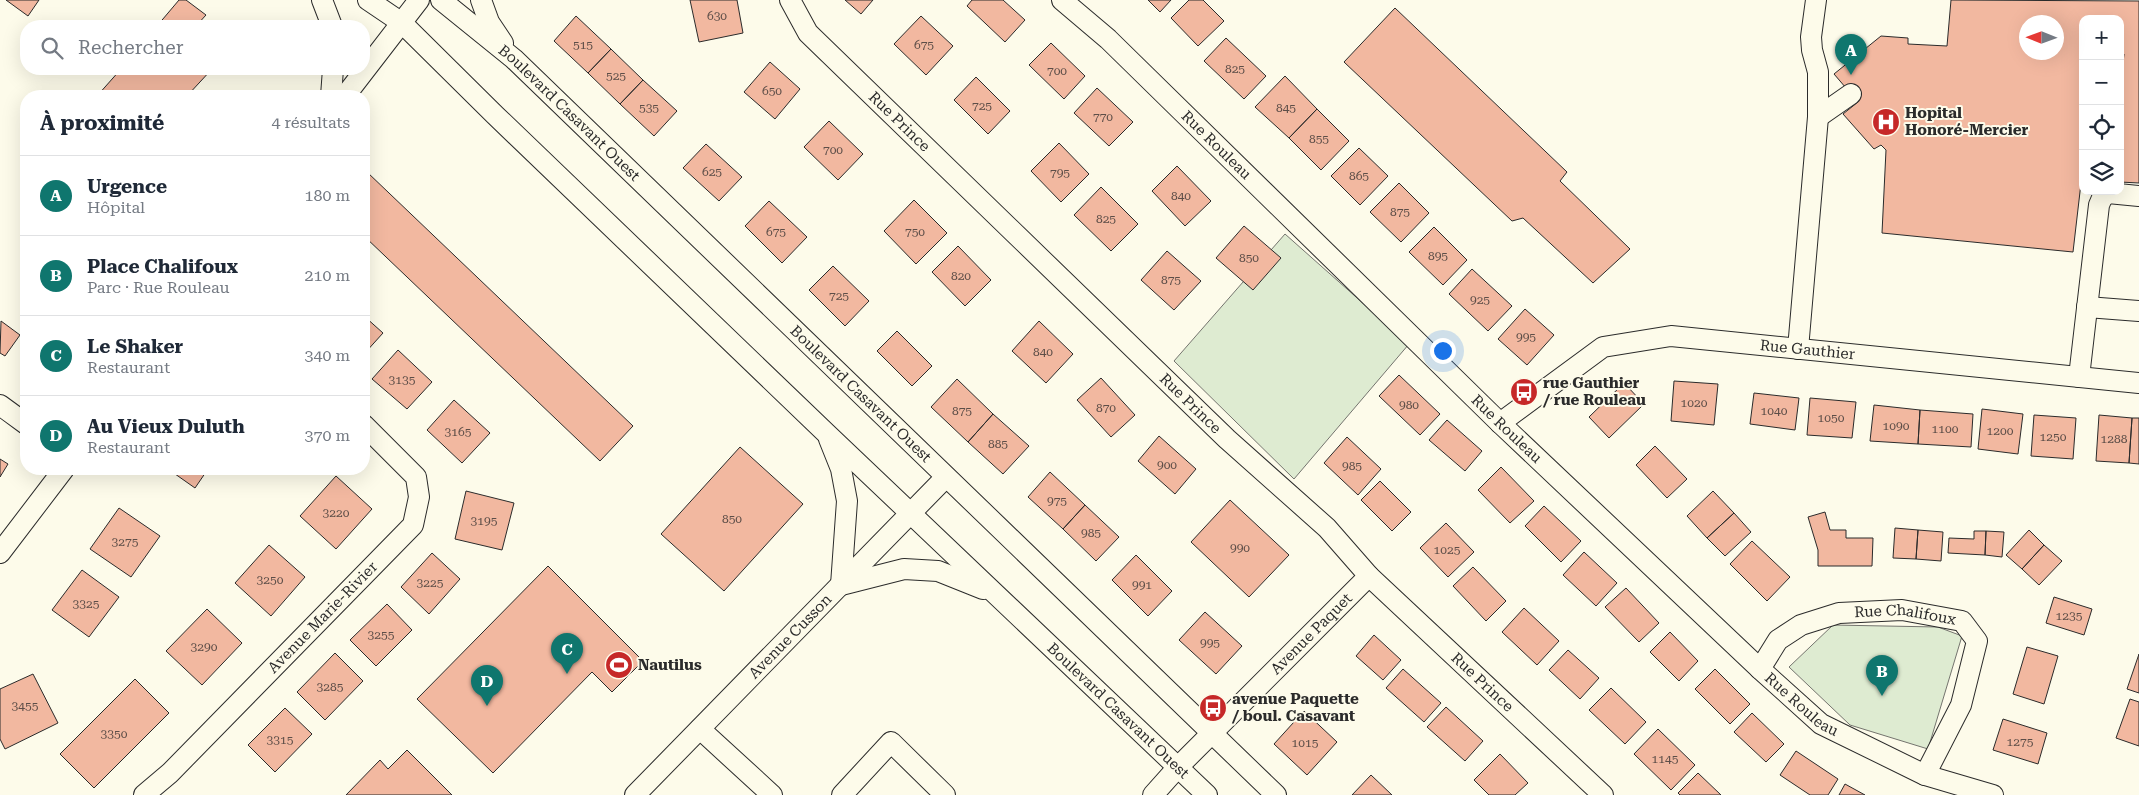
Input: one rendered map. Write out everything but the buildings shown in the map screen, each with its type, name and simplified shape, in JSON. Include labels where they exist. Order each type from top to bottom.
[{"type":"street","points":[[322,0],[330,20]]},
{"type":"street","name":"Boulevard Casavant Ouest","points":[[368,0],[402,23],[496,116],[826,433],[1206,795]]},
{"type":"street","points":[[370,64],[419,0]]},
{"type":"street","name":"Boulevard Casavant Ouest","points":[[441,0],[514,59],[1276,795]]},
{"type":"street","points":[[481,0],[489,22],[514,59]]},
{"type":"street","name":"Rue Prince","points":[[790,0],[808,33],[1227,439],[1327,528],[1369,576],[1603,795]]},
{"type":"street","name":"Rue Rouleau","points":[[1062,0],[1108,38],[1500,423],[1760,670],[1821,724],[1925,775],[1993,795]]},
{"type":"street","points":[[1798,349],[1818,117],[1818,72],[1812,50],[1811,36],[1816,0]]},
{"type":"street","points":[[331,90],[333,75]]},
{"type":"street","points":[[350,90],[361,75]]},
{"type":"street","points":[[1818,117],[1851,94]]},
{"type":"street","points":[[2079,377],[2099,205],[2102,198],[2108,193],[2139,196]]},
{"type":"street","points":[[2087,307],[2139,311]]},
{"type":"street","name":"Rue Gauthier","points":[[1500,423],[1603,347],[1671,336],[2139,383]]},
{"type":"street","points":[[0,405],[20,420]]},
{"type":"street","name":"Avenue Marie-Rivier","points":[[144,795],[170,773],[412,525],[419,497],[416,477],[370,431]]},
{"type":"street","points":[[826,433],[841,469],[846,501],[841,584],[904,569],[938,571],[994,593]]},
{"type":"street","points":[[0,553],[59,475]]},
{"type":"street","name":"Avenue Cusson","points":[[635,795],[946,477]]},
{"type":"street","name":"Avenue Paquet","points":[[1153,795],[1178,767],[1369,576]]},
{"type":"street","name":"Rue Chalifoux","points":[[1760,670],[1778,640],[1801,625],[1839,613],[1902,610],[1962,621],[1978,640],[1961,705],[1925,775]]},
{"type":"street","points":[[700,729],[772,795]]},
{"type":"street","points":[[842,795],[891,742],[945,795]]},
{"type":"green space","points":[[1285,234],[1409,344],[1294,479],[1174,361]]},
{"type":"green space","points":[[1833,625],[1938,627],[1962,636],[1928,749],[1850,725],[1789,667]]},
{"type":"place","name":"Urgence","points":[[1851,75]]},
{"type":"place","name":"Hopital Honoré-Mercier","points":[[1886,122]]},
{"type":"place","name":"rue Gauthier / rue Rouleau","points":[[1524,392]]},
{"type":"place","name":"Nautilus","points":[[619,665]]},
{"type":"place","name":"Le Shaker","points":[[567,674]]},
{"type":"place","name":"Place Chalifoux","points":[[1882,696]]},
{"type":"place","name":"Au Vieux Duluth","points":[[487,706]]},
{"type":"place","name":"avenue Paquette / boul. Casavant","points":[[1213,708]]}]
